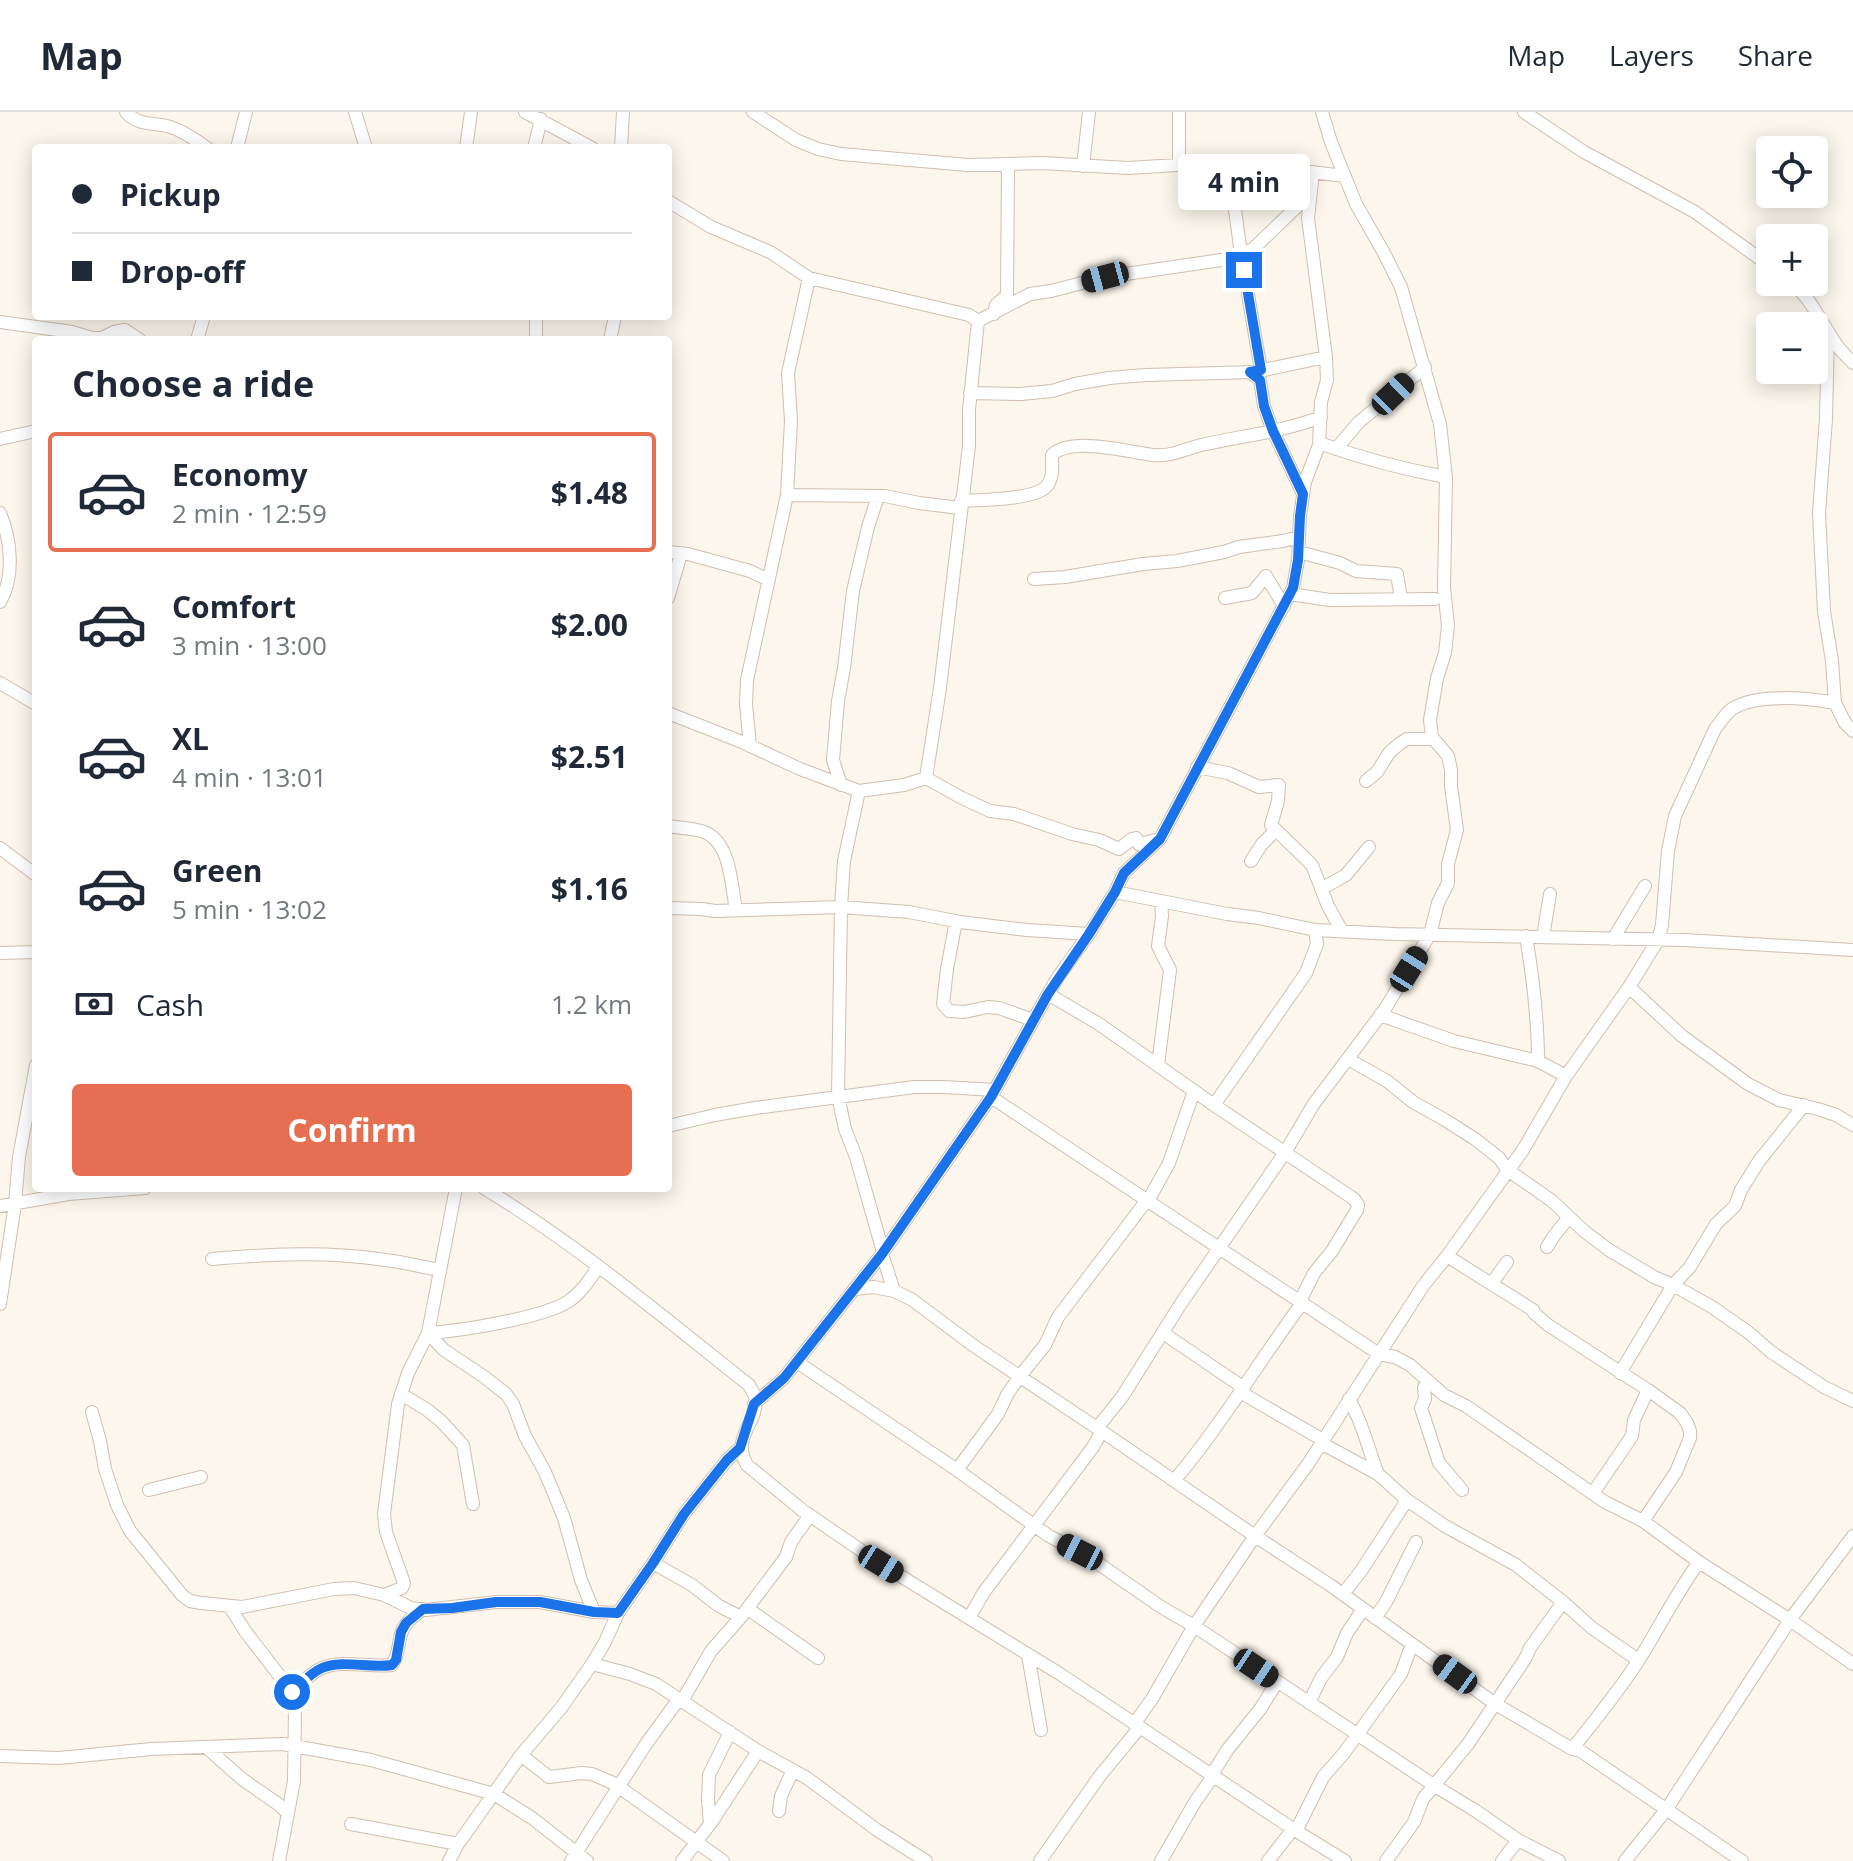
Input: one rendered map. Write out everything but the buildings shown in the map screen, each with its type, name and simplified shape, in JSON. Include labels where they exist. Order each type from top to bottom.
[{"type":"street","points":[[126,112],[130,117],[148,124],[167,126],[186,134],[201,144]]},
{"type":"street","points":[[238,144],[246,112]]},
{"type":"street","points":[[355,112],[365,144]]},
{"type":"street","points":[[467,144],[471,112]]},
{"type":"street","points":[[525,112],[585,144]]},
{"type":"street","points":[[621,144],[623,112]]},
{"type":"street","points":[[753,112],[796,140],[841,154],[968,165],[1042,163],[1128,168],[1226,162],[1345,176]]},
{"type":"street","points":[[1083,166],[1089,112]]},
{"type":"street","points":[[1179,112],[1179,165]]},
{"type":"street","points":[[969,1618],[984,1592],[1093,1447],[1100,1429],[1180,1305],[1286,1151],[1313,1105],[1380,1015],[1430,934],[1438,903],[1448,883],[1448,864],[1457,830],[1448,756],[1433,739],[1430,720],[1448,626],[1444,588],[1446,477],[1440,424],[1401,287],[1356,204],[1322,112]]},
{"type":"street","points":[[1524,112],[1584,152],[1695,212],[1756,256]]},
{"type":"street","points":[[535,144],[541,119]]},
{"type":"street","points":[[1207,163],[1231,180],[1253,370],[1260,380],[1264,406],[1273,431],[1303,494]]},
{"type":"street","points":[[994,314],[996,305],[1007,295],[1008,164]]},
{"type":"street","points":[[754,1404],[784,1378],[882,1253],[993,1094],[1048,994],[1089,934],[1124,873],[1160,839],[1293,588],[1303,494],[1319,443],[1321,402],[1327,380],[1308,218],[1313,172]]},
{"type":"street","points":[[978,321],[1030,294],[1105,277],[1228,259],[1253,249],[1310,194]]},
{"type":"street","points":[[672,203],[711,227],[770,252],[809,278],[969,315],[978,321]]},
{"type":"street","points":[[750,746],[747,680],[787,495],[791,421],[788,373],[809,278]]},
{"type":"street","points":[[926,778],[969,446],[970,393],[978,321]]},
{"type":"street","points":[[0,322],[85,336]]},
{"type":"street","points":[[106,336],[125,330],[134,336]]},
{"type":"street","points":[[1828,331],[1853,363]]},
{"type":"street","points":[[970,393],[1052,391],[1109,378],[1253,370],[1326,357]]},
{"type":"street","points":[[1336,449],[1358,423],[1425,367]]},
{"type":"street","points":[[1827,384],[1819,513],[1824,611],[1835,703],[1845,723],[1853,731]]},
{"type":"street","points":[[787,495],[878,496],[961,505],[1008,499],[1042,490],[1050,481],[1052,455],[1058,450],[1079,446],[1120,448],[1156,456],[1178,454],[1198,446],[1298,426],[1321,417]]},
{"type":"street","points":[[0,439],[32,432]]},
{"type":"street","points":[[1319,443],[1402,469],[1446,477]]},
{"type":"street","points":[[841,785],[833,760],[838,701],[853,591],[878,496]]},
{"type":"street","points":[[0,513],[6,527],[9,550],[8,576],[0,602]]},
{"type":"street","points":[[1034,579],[1177,561],[1299,537]]},
{"type":"street","points":[[1299,552],[1340,563],[1356,571],[1397,574],[1401,599]]},
{"type":"street","points":[[675,553],[750,571],[769,580]]},
{"type":"street","points":[[1225,598],[1252,593],[1266,576],[1287,600],[1435,599]]},
{"type":"street","points":[[0,683],[32,702]]},
{"type":"street","points":[[1040,1861],[1137,1726],[1194,1626],[1255,1536],[1275,1512],[1423,1286],[1523,1150],[1566,1076],[1658,940],[1675,816],[1715,729],[1733,709],[1746,703],[1804,698],[1835,703]]},
{"type":"street","points":[[672,715],[859,791],[904,785],[926,778],[990,811],[1014,814],[1119,849],[1136,838],[1139,844],[1160,839]]},
{"type":"street","points":[[1366,781],[1399,744],[1407,739],[1433,739]]},
{"type":"street","points":[[1197,767],[1228,773],[1259,787],[1279,785],[1271,825],[1312,865],[1328,906],[1342,931]]},
{"type":"street","points":[[859,791],[844,861],[838,1096],[894,1291]]},
{"type":"street","points":[[672,827],[702,831],[714,837],[721,846],[736,910]]},
{"type":"street","points":[[1251,861],[1276,830]]},
{"type":"street","points":[[1321,889],[1346,875],[1369,847]]},
{"type":"street","points":[[0,848],[32,872]]},
{"type":"street","points":[[1613,939],[1645,886]]},
{"type":"street","points":[[1115,892],[1315,930],[1700,941],[1853,950]]},
{"type":"street","points":[[1543,937],[1550,894]]},
{"type":"street","points":[[1158,1065],[1170,970],[1158,946],[1161,901]]},
{"type":"street","points":[[672,908],[715,911],[841,907],[909,912],[1027,930],[1089,934]]},
{"type":"street","points":[[956,921],[943,1004],[949,1011],[999,1008],[1033,1020]]},
{"type":"street","points":[[1214,1105],[1306,973],[1317,944],[1315,930]]},
{"type":"street","points":[[1526,936],[1534,984],[1538,1061]]},
{"type":"street","points":[[0,953],[32,952]]},
{"type":"street","points":[[1629,987],[1682,1036],[1748,1084],[1779,1100],[1836,1115],[1853,1125]]},
{"type":"street","points":[[1048,994],[1099,1024],[1286,1151],[1354,1199],[1358,1205],[1332,1251],[1314,1273],[1302,1301],[1242,1390],[1174,1481]]},
{"type":"street","points":[[1380,1015],[1454,1041],[1538,1061],[1566,1076]]},
{"type":"street","points":[[1348,1059],[1475,1139],[1499,1158],[1508,1170],[1552,1201],[1609,1250],[1712,1307],[1803,1374],[1853,1401]]},
{"type":"street","points":[[672,1125],[728,1113],[914,1087],[944,1087],[993,1094],[1379,1354],[1395,1357],[1410,1365],[1444,1395],[1466,1406],[1613,1506],[1643,1521],[1853,1664]]},
{"type":"street","points":[[957,1470],[998,1414],[1008,1393],[1045,1345],[1058,1317],[1148,1201],[1169,1163],[1194,1091]]},
{"type":"street","points":[[1620,1373],[1673,1285],[1690,1267],[1716,1224],[1735,1206],[1759,1161],[1804,1105]]},
{"type":"street","points":[[0,1304],[19,1157],[32,1106]]},
{"type":"street","points":[[0,1206],[96,1192]]},
{"type":"street","points":[[384,1595],[402,1588],[404,1583],[386,1532],[384,1514],[394,1427],[408,1373],[428,1333],[455,1192]]},
{"type":"street","points":[[449,1861],[521,1755],[561,1708],[592,1664],[618,1613],[684,1514],[740,1448],[755,1397],[749,1385],[598,1267],[521,1210],[491,1192]]},
{"type":"street","points":[[1547,1247],[1569,1217]]},
{"type":"street","points":[[212,1259],[269,1255],[349,1256],[440,1270]]},
{"type":"street","points":[[1447,1256],[1533,1310],[1548,1325],[1680,1413],[1690,1431],[1690,1438],[1676,1472],[1643,1521]]},
{"type":"street","points":[[1492,1283],[1507,1262]]},
{"type":"street","points":[[428,1333],[451,1332],[509,1320],[563,1304],[579,1292],[598,1267]]},
{"type":"street","points":[[854,1289],[874,1287],[911,1299],[974,1346],[1343,1594],[1494,1703],[1572,1749],[1579,1750],[1742,1861]]},
{"type":"street","points":[[428,1333],[444,1350],[506,1394],[513,1404],[564,1518],[581,1580],[594,1612]]},
{"type":"street","points":[[1163,1333],[1242,1390],[1378,1474],[1407,1500],[1445,1526],[1516,1565],[1592,1628],[1638,1660]]},
{"type":"street","points":[[797,1362],[1049,1536],[1089,1557],[1518,1840],[1559,1861]]},
{"type":"street","points":[[1428,1382],[1421,1408],[1439,1463],[1462,1490]]},
{"type":"street","points":[[1593,1493],[1632,1436],[1634,1420],[1648,1390]]},
{"type":"street","points":[[401,1394],[441,1421],[463,1445],[473,1504]]},
{"type":"street","points":[[1349,1399],[1360,1418],[1378,1474]]},
{"type":"street","points":[[92,1412],[105,1469],[130,1531],[190,1601],[230,1607],[354,1588],[384,1595],[411,1608],[540,1602],[618,1613]]},
{"type":"street","points":[[740,1448],[747,1465],[810,1515],[881,1564],[1028,1655],[1345,1861]]},
{"type":"street","points":[[149,1490],[201,1477]]},
{"type":"street","points":[[1343,1594],[1407,1500]]},
{"type":"street","points":[[0,1756],[59,1758],[151,1749],[283,1744],[371,1760],[494,1794],[542,1825],[578,1858],[646,1744],[680,1700],[711,1651],[746,1614],[786,1557],[791,1542],[810,1515]]},
{"type":"street","points":[[1624,1861],[1666,1810],[1790,1620],[1853,1536]]},
{"type":"street","points":[[1375,1618],[1416,1542]]},
{"type":"street","points":[[1572,1749],[1624,1682],[1699,1562]]},
{"type":"street","points":[[653,1563],[692,1585],[719,1606],[746,1614],[818,1658]]},
{"type":"street","points":[[1386,1861],[1414,1822],[1423,1799],[1468,1744],[1563,1602]]},
{"type":"street","points":[[230,1607],[292,1692],[295,1709],[294,1781],[279,1861]]},
{"type":"street","points":[[292,1692],[324,1667],[392,1665],[396,1660],[401,1632],[406,1623],[423,1609]]},
{"type":"street","points":[[1309,1703],[1363,1609]]},
{"type":"street","points":[[1268,1861],[1295,1830],[1317,1787],[1401,1674],[1412,1644]]},
{"type":"street","points":[[1028,1655],[1041,1730]]},
{"type":"street","points":[[592,1664],[656,1684],[758,1751],[793,1770],[918,1859]]},
{"type":"street","points":[[1161,1861],[1228,1749],[1261,1708],[1277,1682]]},
{"type":"street","points":[[710,1824],[709,1775],[730,1732]]},
{"type":"street","points":[[206,1747],[288,1813]]},
{"type":"street","points":[[682,1861],[758,1751]]},
{"type":"street","points":[[521,1755],[549,1777],[592,1774],[620,1786],[723,1861]]},
{"type":"street","points":[[779,1811],[781,1796],[793,1770]]},
{"type":"street","points":[[351,1824],[458,1844]]},
{"type":"street","points":[[1502,1861],[1518,1840]]},
{"type":"route","points":[[292,1692],[324,1667],[392,1665],[396,1660],[401,1632],[406,1623],[423,1609],[496,1602],[540,1602],[618,1613],[684,1514],[740,1448],[754,1404],[784,1378],[882,1254],[991,1097],[1058,977],[1089,934],[1124,873],[1160,839],[1293,588],[1303,494],[1273,431],[1264,406],[1260,380],[1250,372],[1261,370],[1244,270]]}]
